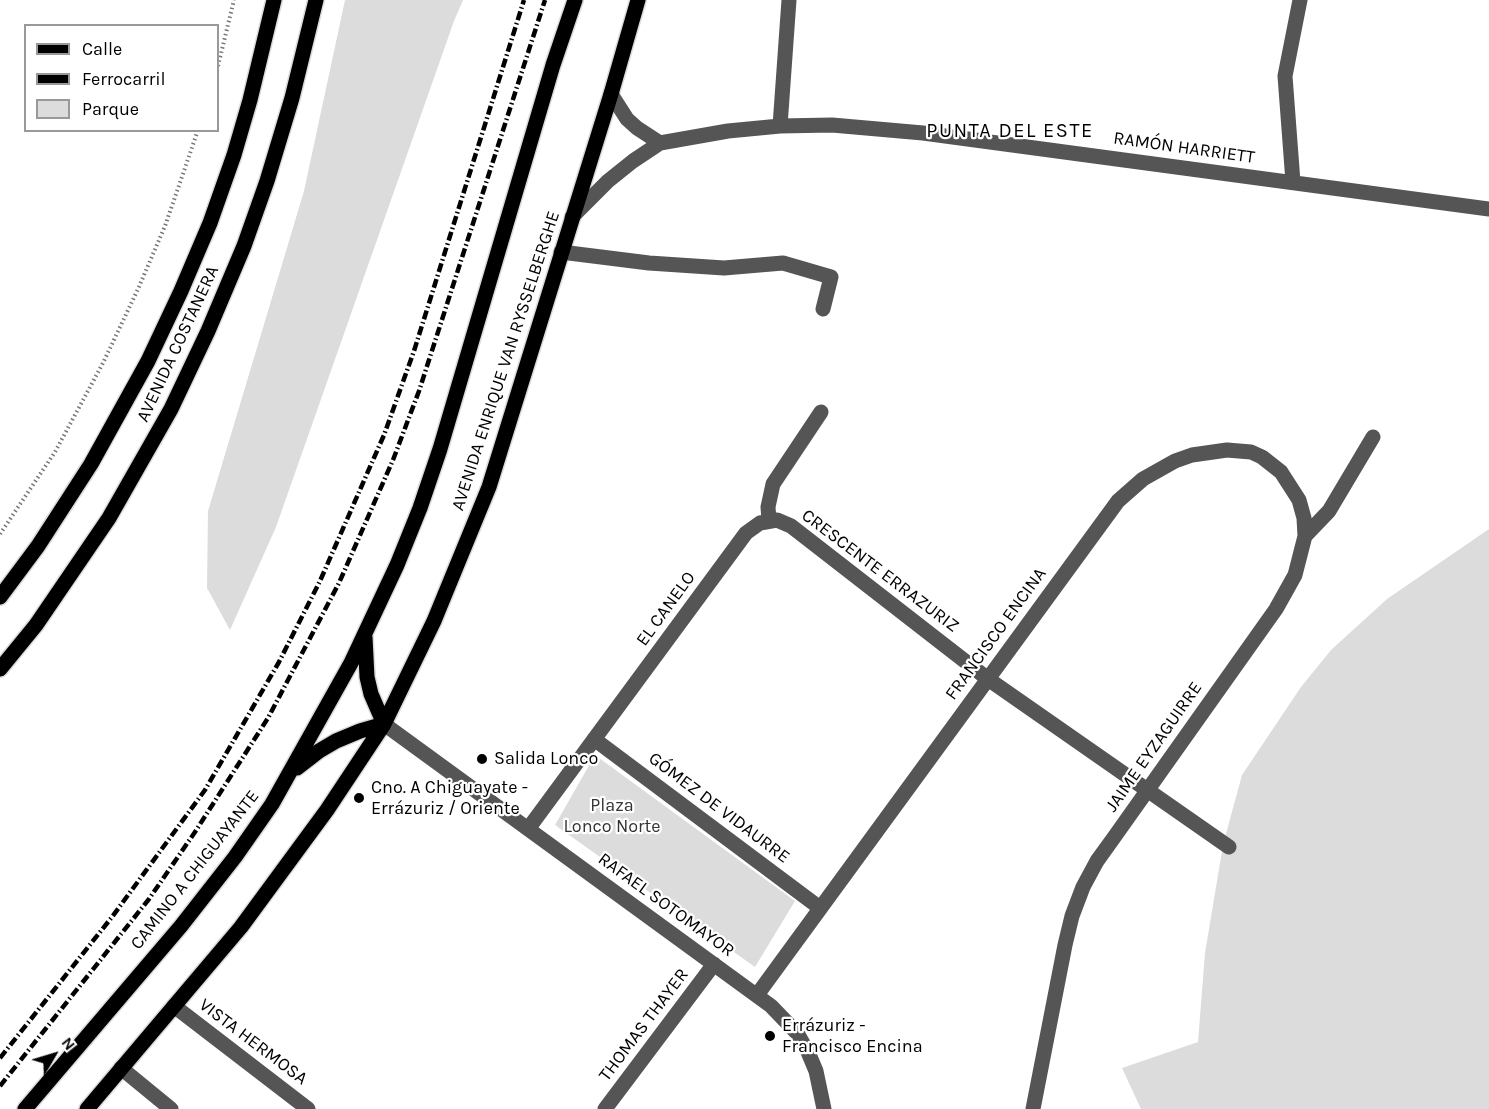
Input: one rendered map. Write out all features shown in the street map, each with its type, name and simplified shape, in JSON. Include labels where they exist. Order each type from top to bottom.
[{"type":"main road","name":"AVENIDA COSTANERA","points":[[0,597],[38,546],[91,464],[148,361],[181,291],[210,223],[234,155],[253,89],[274,0]]},
{"type":"main road","name":"AVENIDA COSTANERA","points":[[0,669],[36,626],[109,518],[156,436],[200,347],[244,246],[267,181],[292,98],[316,0]]},
{"type":"main road","name":"AVENIDA ENRIQUE VAN RYSSELBERGHE","points":[[365,633],[409,537],[440,450],[553,65],[575,0]]},
{"type":"main road","name":"AVENIDA ENRIQUE VAN RYSSELBERGHE","points":[[384,724],[434,621],[489,487],[638,0]]},
{"type":"main road","points":[[365,633],[367,677],[371,694],[384,724]]},
{"type":"main road","name":"CAMINO A CHIGUAYANTE","points":[[25,1109],[235,857],[272,804],[330,704],[365,633]]},
{"type":"main road","points":[[288,776],[319,751],[336,741],[384,724]]},
{"type":"main road","points":[[87,1109],[241,927],[285,869],[384,724]]},
{"type":"street","points":[[780,126],[789,0]]},
{"type":"street","points":[[1293,182],[1285,76],[1300,0]]},
{"type":"street","points":[[611,94],[627,119],[660,143]]},
{"type":"street","name":"RAMÓN HARRIETT","points":[[572,217],[608,181],[660,143],[728,131],[780,126],[831,125],[877,128],[1489,209]]},
{"type":"street","points":[[561,252],[649,263],[724,268],[783,263],[831,277],[823,309]]},
{"type":"street","points":[[769,520],[768,507],[773,483],[821,412]]},
{"type":"street","name":"JAIME EYZAGUIRRE","points":[[1033,1109],[1065,945],[1072,916],[1083,887],[1098,861],[1287,593],[1295,575],[1305,536],[1329,511],[1373,437]]},
{"type":"street","name":"FRANCISCO ENCINA","points":[[757,995],[1118,501],[1143,479],[1175,461],[1192,455],[1239,450],[1262,457],[1281,472],[1294,490],[1304,518],[1305,536]]},
{"type":"street","name":"CRESCENTE ERRAZURIZ","points":[[769,520],[777,520],[791,526],[988,679],[1229,848]]},
{"type":"street","name":"EL CANELO","points":[[528,829],[746,533],[760,523],[769,520]]},
{"type":"street","name":"RAFAEL SOTOMAYOR","points":[[384,724],[757,995],[785,1019],[808,1052],[816,1071],[824,1109]]},
{"type":"street","name":"GÓMEZ DE VIDAURRE","points":[[594,740],[820,908]]},
{"type":"street","name":"THOMAS THAYER","points":[[605,1109],[714,964]]},
{"type":"street","name":"VISTA HERMOSA","points":[[174,1006],[308,1109]]},
{"type":"street","points":[[122,1068],[171,1109]]},
{"type":"path","points":[[219,62],[234,0]]},
{"type":"path","points":[[0,534],[55,452],[103,363],[160,236],[197,132]]},
{"type":"green space","points":[[345,0],[463,0],[276,527],[230,630],[207,588],[208,511],[304,191]]},
{"type":"green space","points":[[1489,529],[1489,1109],[1141,1109],[1122,1068],[1198,1042],[1205,953],[1223,845],[1242,775],[1301,687],[1331,650],[1387,599]]},
{"type":"green space","name":"Plaza Lonco Norte","points":[[595,755],[795,901],[755,967],[555,825]]},
{"type":"railway","points":[[0,1058],[112,917],[205,790],[279,662],[320,581],[384,435],[414,351],[524,0]]},
{"type":"railway","points":[[0,1086],[149,899],[195,832],[268,718],[339,583],[393,460],[419,391],[545,0]]},
{"type":"place","name":"Salida Lonco","points":[[482,759]]},
{"type":"place","name":"Cno. A Chiguayate - Errázuriz / Oriente","points":[[359,798]]},
{"type":"place","name":"Errázuriz - Francisco Encina","points":[[770,1036]]},
{"type":"district","name":"PUNTA DEL ESTE","points":[[1010,131]]}]
